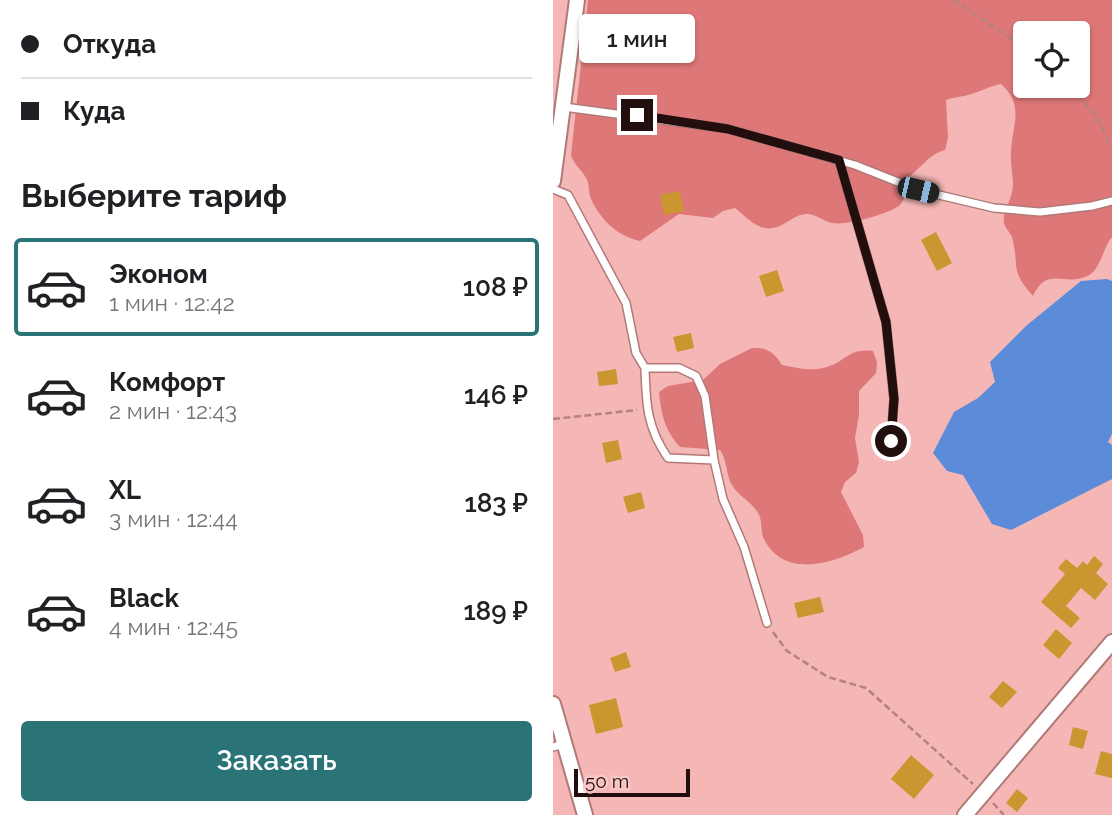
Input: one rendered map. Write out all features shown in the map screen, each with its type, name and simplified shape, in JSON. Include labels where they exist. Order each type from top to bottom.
[{"type":"street","points":[[553,181],[577,0]]},
{"type":"street","points":[[964,815],[1112,642]]},
{"type":"street","points":[[553,704],[559,745],[585,815]]},
{"type":"lane","points":[[564,107],[728,129],[839,160],[918,190],[994,208],[1041,212],[1112,201]]},
{"type":"lane","points":[[839,160],[886,322],[894,399],[891,441]]},
{"type":"lane","points":[[553,188],[568,195],[626,303],[636,353],[645,368],[647,409],[655,440],[668,458],[714,460]]},
{"type":"lane","points":[[645,368],[679,368],[697,376],[705,396],[714,460],[723,499],[744,547],[767,623]]},
{"type":"path","points":[[954,0],[1013,40]]},
{"type":"path","points":[[1080,98],[1095,115],[1112,147]]},
{"type":"path","points":[[553,419],[647,409]]},
{"type":"path","points":[[767,623],[787,651],[828,677],[866,688],[983,793]]},
{"type":"shaded area","points":[[588,0],[1112,0],[1112,237],[1098,265],[1090,274],[1069,280],[1050,279],[1038,287],[1033,296],[1018,274],[1012,237],[1004,223],[1013,187],[1011,155],[1015,109],[1009,92],[1001,84],[946,100],[948,138],[945,150],[929,159],[906,179],[905,196],[900,205],[878,215],[847,223],[832,223],[804,214],[779,226],[765,228],[753,223],[735,208],[723,211],[713,218],[679,214],[640,241],[617,231],[605,220],[591,199],[587,180],[571,155]]},
{"type":"shaded area","points":[[752,348],[770,351],[782,365],[810,369],[827,367],[858,351],[873,351],[877,362],[876,373],[859,391],[855,438],[859,462],[856,473],[845,482],[841,492],[863,535],[864,547],[838,559],[824,562],[796,564],[784,560],[773,552],[764,539],[758,513],[732,485],[720,450],[680,447],[667,428],[659,392],[668,386],[703,380],[720,364]]},
{"type":"water","points":[[1081,281],[1112,281],[1112,434],[1108,442],[1112,445],[1112,479],[1011,530],[992,524],[963,475],[947,471],[933,453],[954,412],[978,398],[995,382],[990,362],[1026,326]]},
{"type":"building","points":[[680,191],[684,211],[664,215],[660,195]]},
{"type":"building","points":[[936,232],[952,263],[937,271],[921,240]]},
{"type":"building","points":[[777,270],[784,291],[766,297],[759,276]]},
{"type":"building","points":[[691,333],[694,348],[677,352],[673,337]]},
{"type":"building","points":[[616,369],[618,384],[599,386],[597,372]]},
{"type":"building","points":[[618,440],[622,459],[606,463],[602,443]]},
{"type":"building","points":[[641,492],[645,508],[628,513],[623,497]]},
{"type":"building","points":[[1094,556],[1103,564],[1096,573],[1108,584],[1095,600],[1081,588],[1066,606],[1080,618],[1071,628],[1041,602],[1065,574],[1058,568],[1066,559],[1077,568],[1083,561],[1087,565]]},
{"type":"building","points":[[820,597],[824,612],[798,618],[794,603]]},
{"type":"building","points":[[1056,629],[1072,643],[1059,659],[1043,645]]},
{"type":"building","points":[[626,652],[631,667],[615,672],[610,658]]},
{"type":"building","points":[[1003,681],[1017,692],[1002,708],[989,697]]},
{"type":"building","points":[[616,698],[623,727],[596,734],[589,705]]},
{"type":"building","points":[[1073,727],[1088,731],[1083,749],[1069,745]]},
{"type":"building","points":[[1101,751],[1112,754],[1112,778],[1095,774]]},
{"type":"building","points":[[911,755],[934,775],[914,799],[891,779]]},
{"type":"building","points":[[1017,789],[1028,798],[1017,812],[1006,803]]},
{"type":"route","points":[[637,115],[728,129],[839,160],[886,322],[894,399],[891,441]]}]
